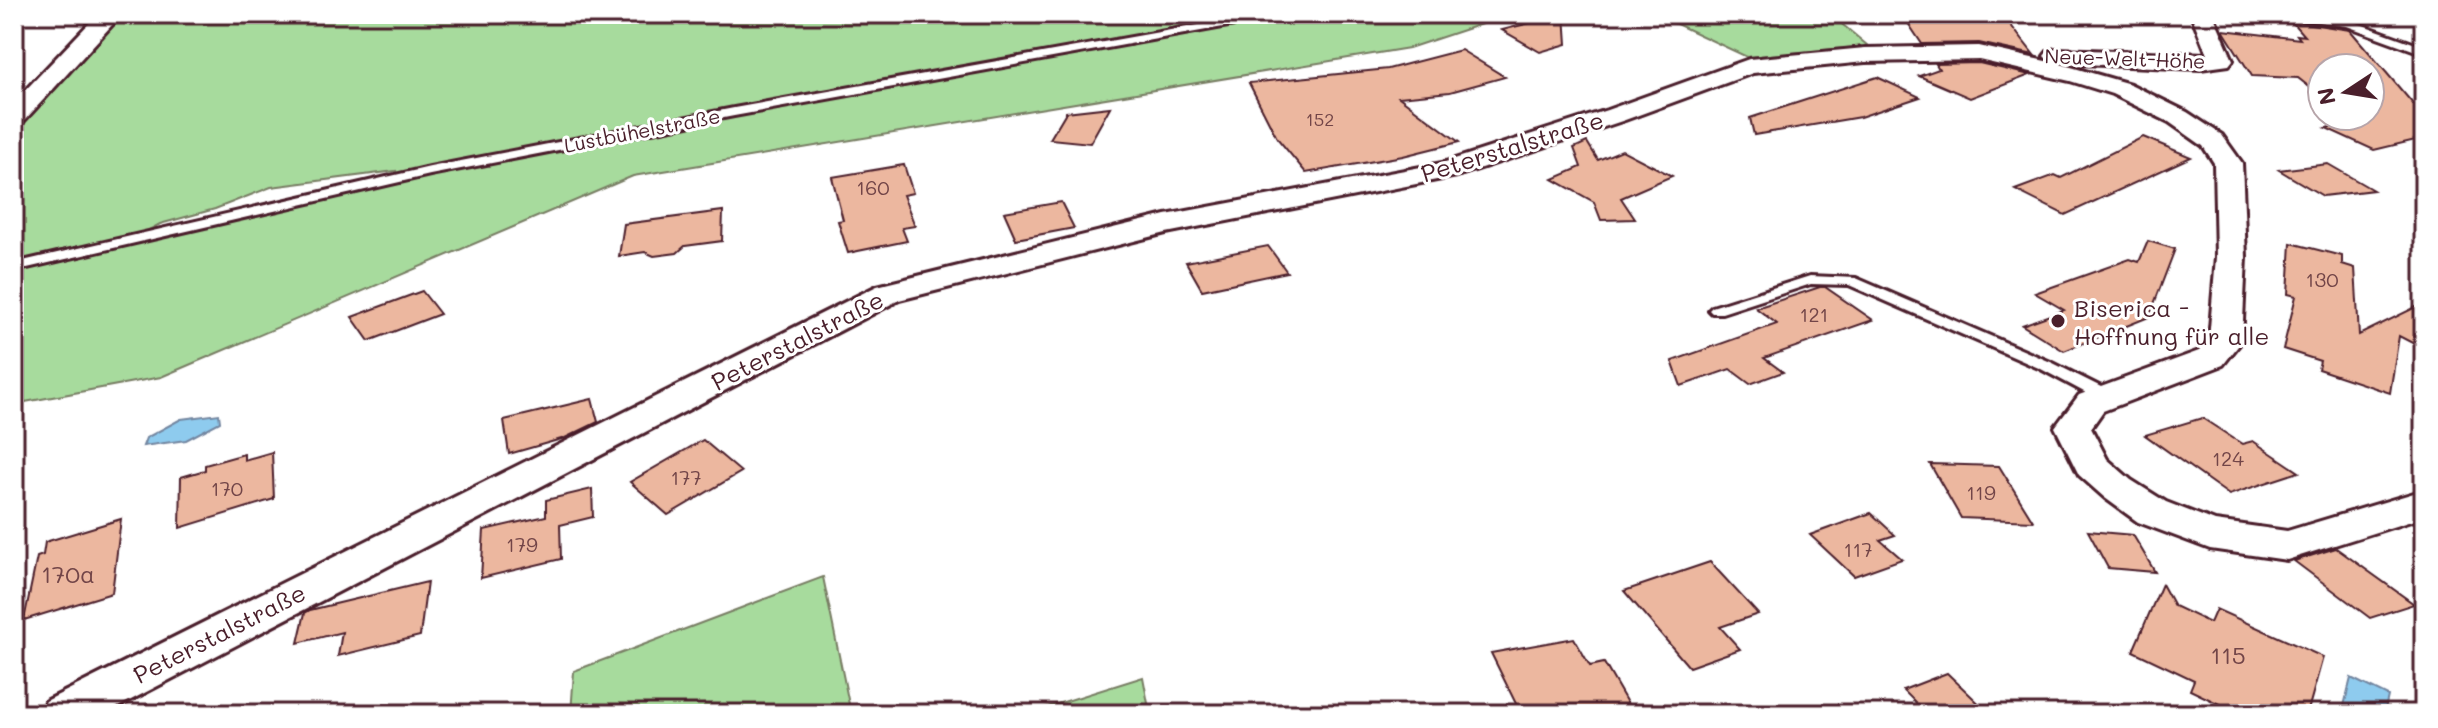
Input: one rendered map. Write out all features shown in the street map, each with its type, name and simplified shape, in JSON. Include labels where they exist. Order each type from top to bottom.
[{"type":"street","points":[[14,117],[111,14]]},
{"type":"street","name":"Neue-Welt-Höhe","points":[[1979,53],[2200,62],[2221,60],[2202,14]]},
{"type":"street","name":"Peterstalstraße","points":[[62,714],[888,293],[1166,224],[1447,170],[1616,115],[1749,66],[1865,55],[1979,53],[2077,75],[2154,104],[2213,141],[2228,163],[2231,257],[2225,341],[2211,358],[2091,403],[2073,427],[2092,466],[2152,512],[2210,535],[2287,546],[2424,503]]},
{"type":"lane","name":"Lustbühelstraße","points":[[14,267],[430,171],[734,112],[1276,14]]},
{"type":"lane","points":[[2283,14],[2349,23],[2424,51]]},
{"type":"lane","points":[[1717,310],[1810,280],[1851,281],[2047,366],[2107,397]]},
{"type":"green space","points":[[118,14],[1512,14],[1409,48],[633,176],[161,377],[14,404],[14,125]],"holes":[[[396,171],[396,175],[149,230],[271,187]]]},
{"type":"green space","points":[[1655,14],[1830,14],[1868,46],[1747,57]]},
{"type":"green space","points":[[823,577],[851,714],[571,714],[574,671]]},
{"type":"green space","points":[[1143,677],[1150,714],[1025,714]]},
{"type":"water","points":[[219,414],[220,422],[186,440],[143,446],[146,438],[181,419]]},
{"type":"water","points":[[2351,678],[2388,696],[2384,714],[2342,714]]},
{"type":"building","points":[[1565,14],[1567,44],[1540,52],[1502,30]]},
{"type":"building","points":[[1902,14],[2002,14],[2034,55],[1979,43],[1922,44]]},
{"type":"building","points":[[2291,21],[2350,30],[2369,52],[2306,52],[2306,84],[2298,78],[2252,76],[2223,30],[2300,39],[2297,35],[2304,36]]},
{"type":"building","points":[[1461,50],[1505,77],[1450,92],[1399,97],[1459,142],[1403,156],[1306,173],[1277,138],[1249,83],[1388,69]]},
{"type":"building","points":[[1979,63],[2030,75],[1970,98],[1919,76],[1939,69],[1936,64]]},
{"type":"building","points":[[2386,72],[2414,105],[2424,102],[2424,138],[2374,150],[2335,132],[2386,132]]},
{"type":"building","points":[[1877,77],[1920,97],[1860,117],[1754,135],[1750,118]]},
{"type":"building","points":[[1110,107],[1090,143],[1050,139],[1066,112]]},
{"type":"building","points":[[2143,137],[2191,157],[2065,215],[2015,190],[2055,175],[2061,178]]},
{"type":"building","points":[[1587,142],[1598,160],[1622,150],[1672,176],[1621,198],[1635,219],[1601,220],[1594,202],[1553,179],[1581,167],[1574,148]]},
{"type":"building","points":[[2328,164],[2373,190],[2323,196],[2279,170]]},
{"type":"building","points":[[904,165],[913,193],[903,195],[915,226],[902,228],[907,241],[848,253],[838,221],[843,220],[832,177]]},
{"type":"building","points":[[1061,202],[1074,228],[1016,239],[1004,212]]},
{"type":"building","points":[[723,211],[722,241],[685,246],[677,253],[654,256],[645,252],[619,256],[624,224]]},
{"type":"building","points":[[2148,241],[2175,249],[2149,317],[2064,351],[2022,325],[2064,310],[2035,293],[2130,259],[2139,262]]},
{"type":"building","points":[[2291,243],[2342,256],[2342,264],[2355,268],[2359,335],[2424,303],[2424,349],[2399,336],[2390,393],[2318,369],[2320,361],[2283,349],[2296,296],[2288,294]]},
{"type":"building","points":[[1268,246],[1287,272],[1202,290],[1186,262]]},
{"type":"building","points":[[1825,287],[1873,320],[1764,358],[1783,372],[1750,384],[1730,369],[1681,386],[1672,361],[1777,324],[1756,308]]},
{"type":"building","points":[[422,291],[440,314],[369,341],[352,317]]},
{"type":"building","points":[[592,399],[598,422],[565,438],[509,454],[504,420]]},
{"type":"building","points":[[2202,418],[2242,444],[2253,441],[2299,472],[2229,495],[2145,435]]},
{"type":"building","points":[[703,440],[741,472],[668,515],[630,482]]},
{"type":"building","points":[[272,452],[274,499],[180,528],[181,477],[205,470],[205,465],[244,454],[244,460]]},
{"type":"building","points":[[1930,464],[1999,466],[2033,521],[1961,518]]},
{"type":"building","points":[[592,489],[593,517],[560,525],[561,559],[481,578],[484,530],[546,516],[546,500]]},
{"type":"building","points":[[1871,513],[1895,535],[1880,540],[1902,559],[1854,576],[1810,535]]},
{"type":"building","points":[[121,519],[112,593],[24,620],[37,557],[43,555],[45,542]]},
{"type":"building","points":[[2088,531],[2133,535],[2155,572],[2108,568]]},
{"type":"building","points":[[2336,548],[2414,604],[2370,618],[2294,561]]},
{"type":"building","points":[[1710,562],[1758,614],[1720,627],[1740,649],[1689,667],[1624,591]]},
{"type":"building","points":[[427,582],[420,636],[338,656],[342,632],[298,643],[305,613],[310,610]]},
{"type":"building","points":[[2162,584],[2174,606],[2210,623],[2216,609],[2323,657],[2307,714],[2240,714],[2190,690],[2194,680],[2133,651]]},
{"type":"building","points":[[1574,638],[1590,666],[1604,663],[1630,708],[1599,714],[1521,714],[1491,653]]},
{"type":"building","points":[[1947,673],[1990,714],[1927,714],[1903,690]]},
{"type":"place","name":"Biserica - Hoffnung für alle","points":[[2058,321]]}]
